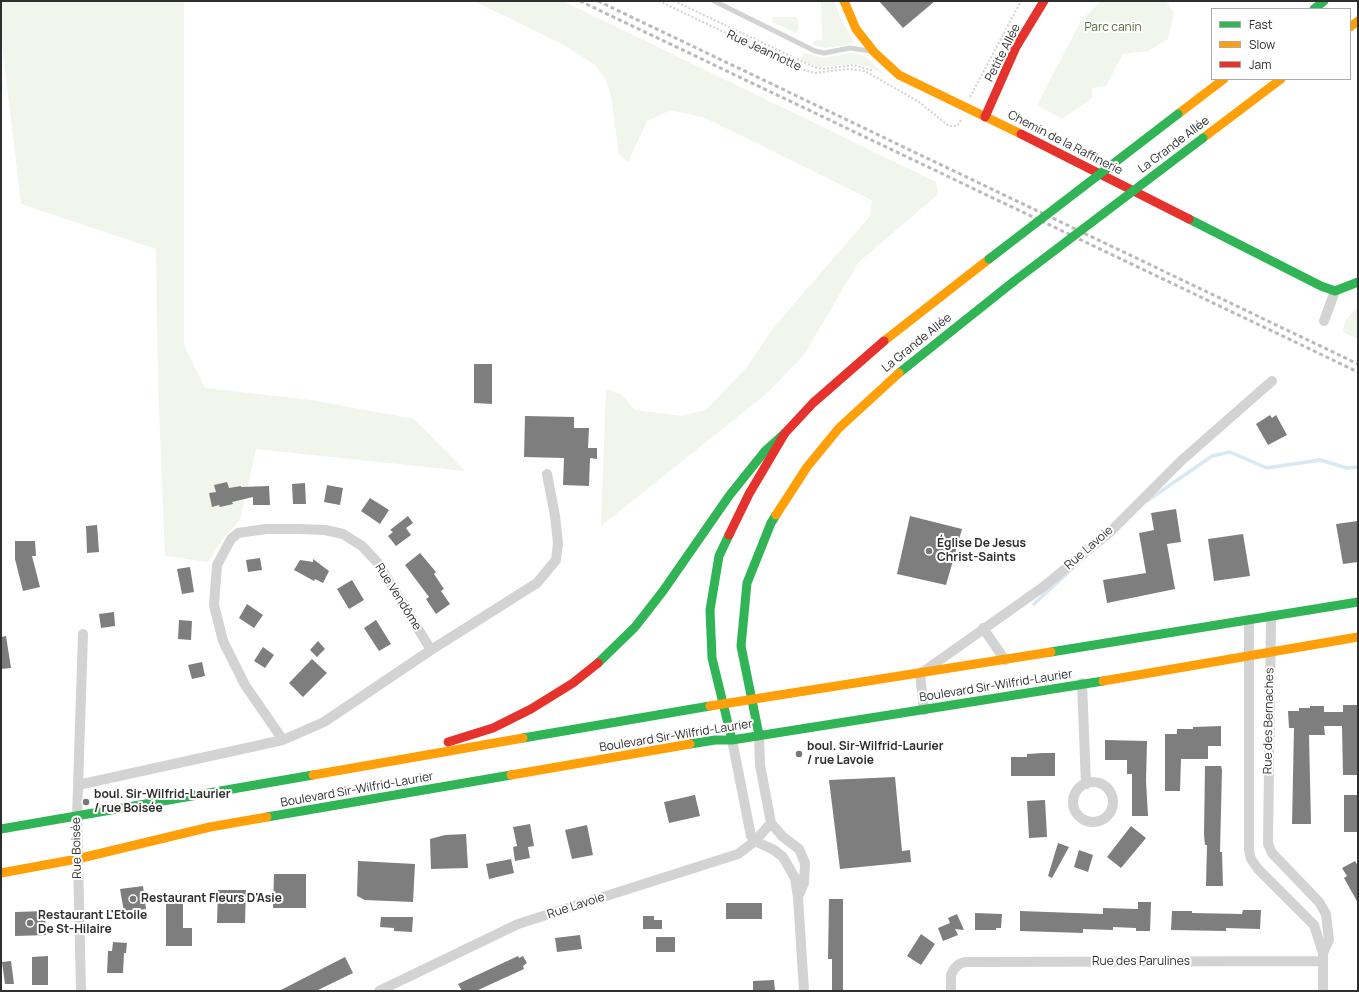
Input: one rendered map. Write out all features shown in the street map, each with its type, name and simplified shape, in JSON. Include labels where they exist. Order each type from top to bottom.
[{"type":"main road","name":"Chemin de la Raffinerie","points":[[844,1],[856,29],[874,52],[887,65],[908,80],[985,117],[1321,286],[1335,291]]},
{"type":"main road","name":"Petite Allée","points":[[985,117],[1016,47],[1044,1]]},
{"type":"main road","points":[[1315,8],[1324,1]]},
{"type":"main road","name":"La Grande Allée","points":[[732,740],[712,658],[710,610],[719,556],[749,494],[785,433],[813,403],[868,354],[989,259],[1223,80]]},
{"type":"main road","name":"La Grande Allée","points":[[759,735],[754,699],[741,646],[747,583],[772,522],[807,467],[839,428],[892,378],[1013,282],[1280,80]]},
{"type":"main road","points":[[1335,291],[1358,282]]},
{"type":"main road","points":[[389,760],[493,728],[531,709],[561,690],[608,655],[635,627],[663,591],[729,496],[765,451],[785,433]]},
{"type":"main road","name":"Boulevard Sir-Wilfrid-Laurier","points":[[1,828],[77,817],[243,788],[389,760],[723,706],[754,699],[920,674],[1358,602]]},
{"type":"main road","name":"Boulevard Sir-Wilfrid-Laurier","points":[[1,872],[77,859],[210,827],[715,740],[732,740],[924,710],[1358,637]]},
{"type":"street","points":[[1324,321],[1335,291]]},
{"type":"street","name":"Rue Lavoie","points":[[920,674],[1043,587],[1109,533],[1182,460],[1272,381]]},
{"type":"street","points":[[78,786],[283,740],[324,722],[431,650],[537,583],[556,560],[558,543],[547,474]]},
{"type":"street","name":"Rue Vendôme","points":[[283,740],[246,685],[224,641],[214,605],[216,565],[231,539],[238,533],[266,529],[299,528],[324,530],[343,534],[362,546],[378,563],[431,650]]},
{"type":"street","name":"Rue des Bernaches","points":[[1271,616],[1268,844],[1272,853],[1319,902],[1326,914],[1329,940],[1323,957]]},
{"type":"street","name":"Rue des Bernaches","points":[[1249,620],[1249,850],[1251,859],[1258,869],[1314,925],[1323,957],[1323,991]]},
{"type":"street","points":[[983,628],[1005,660]]},
{"type":"street","name":"Rue Boisée","points":[[81,991],[77,817],[83,634]]},
{"type":"street","points":[[920,674],[924,710]]},
{"type":"street","points":[[1082,684],[1086,784]]},
{"type":"street","points":[[759,735],[760,765],[771,823],[782,836],[798,848],[803,855],[805,873],[804,883],[798,897]]},
{"type":"street","points":[[732,740],[750,836],[755,841],[774,850],[783,857],[795,878],[798,897],[804,991]]},
{"type":"street","name":"Rue Lavoie","points":[[379,991],[518,924],[738,854],[755,841],[771,823]]},
{"type":"street","points":[[1249,825],[1268,826]]},
{"type":"street","name":"Rue des Parulines","points":[[951,991],[951,975],[959,964],[973,962],[1323,957]]},
{"type":"lane","points":[[714,1],[820,53],[850,48],[874,52]]},
{"type":"path","name":"Rue Jeannotte","points":[[659,1],[795,66],[815,72],[848,69],[865,71],[919,102],[951,127],[960,123],[965,108],[1021,1]]},
{"type":"path","points":[[689,15],[691,9]]},
{"type":"path","points":[[795,66],[797,60]]},
{"type":"green space","points":[[1,1],[184,1],[184,345],[205,388],[311,400],[414,419],[465,471],[256,449],[240,520],[224,537],[208,562],[165,556],[158,383],[156,249],[21,204],[1,35]]},
{"type":"green space","points":[[474,1],[563,1],[936,182],[938,194],[858,263],[804,355],[766,394],[601,526],[606,389],[621,394],[635,410],[681,416],[706,410],[746,368],[774,327],[870,216],[872,200],[705,118],[671,110],[647,121],[628,162],[619,154],[611,96],[606,80],[595,65],[564,45]]},
{"type":"green space","points":[[821,1],[834,1],[841,19],[854,42],[853,44],[825,48],[813,45],[813,41],[822,40]]},
{"type":"green space","name":"Parc canin","points":[[1101,1],[1166,1],[1174,13],[1168,39],[1148,51],[1123,54],[1106,86],[1092,88],[1092,98],[1062,119],[1037,105],[1081,21]]},
{"type":"green space","points":[[773,17],[796,17],[798,19],[798,30],[796,33],[772,22]]},
{"type":"green space","points":[[804,53],[823,58],[850,53],[859,54],[867,58],[885,75],[867,66],[856,64],[818,67],[801,60]]},
{"type":"green space","points":[[1358,306],[1358,339],[1343,332],[1345,321]]},
{"type":"building","points":[[879,1],[935,1],[903,28]]},
{"type":"building","points":[[474,364],[492,364],[492,404],[474,403]]},
{"type":"building","points":[[1270,415],[1272,418],[1276,415],[1287,435],[1268,445],[1256,424]]},
{"type":"building","points":[[525,416],[574,417],[574,428],[589,428],[588,448],[597,448],[597,459],[590,458],[589,486],[563,485],[564,458],[524,457]]},
{"type":"building","points":[[227,482],[229,488],[241,486],[269,486],[270,505],[253,505],[253,497],[232,502],[233,504],[212,507],[209,493],[216,492],[214,485]]},
{"type":"building","points":[[305,483],[306,504],[293,504],[292,484]]},
{"type":"building","points":[[327,485],[343,488],[340,505],[324,502]]},
{"type":"building","points":[[370,498],[389,510],[380,524],[361,511]]},
{"type":"building","points":[[1176,509],[1181,542],[1167,544],[1175,589],[1107,603],[1103,580],[1146,573],[1139,533],[1154,530],[1151,513]]},
{"type":"building","points":[[408,516],[413,523],[406,528],[411,535],[396,546],[388,536],[393,532],[390,530]]},
{"type":"building","name":"Église De Jesus Christ-Saints","points":[[910,516],[962,529],[946,585],[897,574]]},
{"type":"building","points":[[1358,521],[1358,562],[1343,564],[1336,524]]},
{"type":"building","points":[[97,525],[99,552],[87,553],[86,526]]},
{"type":"building","points":[[1243,534],[1250,576],[1214,581],[1208,539]]},
{"type":"building","points":[[15,541],[35,541],[36,556],[32,556],[40,587],[23,591],[15,559]]},
{"type":"building","points":[[420,553],[436,572],[434,574],[444,589],[441,591],[450,604],[436,614],[426,599],[429,597],[405,565]]},
{"type":"building","points":[[260,558],[262,570],[248,572],[246,560]]},
{"type":"building","points":[[313,559],[329,571],[323,583],[315,579],[314,581],[294,570],[300,560],[313,562]]},
{"type":"building","points":[[190,567],[194,592],[182,594],[177,569]]},
{"type":"building","points":[[352,580],[364,600],[349,609],[337,589]]},
{"type":"building","points":[[247,604],[263,615],[254,628],[239,618]]},
{"type":"building","points":[[114,612],[115,626],[101,628],[99,614]]},
{"type":"building","points":[[179,620],[192,621],[191,640],[178,639]]},
{"type":"building","points":[[376,620],[391,644],[379,651],[364,628]]},
{"type":"building","points":[[6,636],[11,668],[1,669],[1,637]]},
{"type":"building","points":[[318,641],[325,649],[317,657],[310,650]]},
{"type":"building","points":[[263,647],[274,655],[265,668],[254,661]]},
{"type":"building","points":[[312,659],[327,673],[303,697],[289,683]]},
{"type":"building","points":[[202,662],[205,676],[192,679],[188,665]]},
{"type":"building","points":[[1343,705],[1358,705],[1358,775],[1343,775],[1342,726],[1324,726],[1325,735],[1309,735],[1311,824],[1292,824],[1294,728],[1289,728],[1288,711],[1299,711],[1299,708],[1310,708],[1310,706],[1324,706],[1324,712],[1343,712]]},
{"type":"building","points":[[1221,726],[1221,746],[1208,746],[1208,759],[1181,759],[1180,791],[1165,791],[1165,734],[1177,734],[1177,729]]},
{"type":"building","points":[[1105,740],[1147,741],[1146,781],[1148,816],[1132,816],[1132,774],[1127,774],[1127,760],[1105,760]]},
{"type":"building","points":[[1055,753],[1055,776],[1011,776],[1011,757],[1027,757],[1027,754]]},
{"type":"building","points":[[1205,766],[1221,766],[1222,770],[1220,852],[1222,852],[1223,886],[1206,886],[1207,845],[1205,845],[1204,835]]},
{"type":"building","points":[[895,777],[902,851],[910,850],[911,862],[840,869],[829,780]]},
{"type":"building","points":[[695,795],[700,816],[669,823],[664,802]]},
{"type":"building","points":[[1344,795],[1358,795],[1358,832],[1344,832]]},
{"type":"building","points":[[1045,800],[1047,837],[1029,838],[1027,801]]},
{"type":"building","points":[[530,824],[534,846],[528,847],[530,858],[515,861],[513,847],[517,846],[513,827]]},
{"type":"building","points":[[587,825],[593,855],[572,859],[565,830]]},
{"type":"building","points":[[1131,826],[1146,838],[1121,868],[1107,857]]},
{"type":"building","points":[[466,834],[468,868],[431,869],[430,839],[445,835]]},
{"type":"building","points":[[1058,843],[1069,847],[1052,878],[1048,876]]},
{"type":"building","points":[[1079,850],[1093,855],[1088,872],[1074,867]]},
{"type":"building","points":[[511,859],[514,873],[489,879],[486,864]]},
{"type":"building","points":[[358,861],[415,864],[413,902],[365,900],[357,896]]},
{"type":"building","points":[[1355,861],[1358,866],[1358,903],[1344,878],[1347,876],[1342,868]]},
{"type":"building","points":[[274,874],[306,874],[306,908],[273,908]]},
{"type":"building","name":"Restaurant Fleurs D'Asie","points":[[143,886],[146,909],[124,912],[120,889]]},
{"type":"building","points":[[218,890],[246,890],[245,923],[217,923]]},
{"type":"building","points":[[166,896],[183,896],[183,928],[192,928],[192,946],[166,946]]},
{"type":"building","points":[[829,899],[843,899],[843,991],[832,991],[832,959],[828,959]]},
{"type":"building","points":[[1138,902],[1151,902],[1150,931],[1136,931],[1136,928],[1113,927],[1113,930],[1083,929],[1083,933],[1020,931],[1020,911],[1103,914],[1103,908],[1138,909]]},
{"type":"building","points":[[726,903],[762,903],[762,919],[726,919]]},
{"type":"building","points":[[1243,910],[1261,910],[1260,929],[1226,928],[1226,931],[1171,930],[1172,911],[1242,914]]},
{"type":"building","name":"Restaurant L'Etoile De St-Hilaire","points":[[45,911],[46,935],[15,936],[15,912]]},
{"type":"building","points":[[975,913],[1002,914],[1001,928],[996,928],[996,930],[975,930]]},
{"type":"building","points":[[957,914],[964,930],[955,929],[958,935],[943,941],[938,928],[950,923],[948,918]]},
{"type":"building","points":[[643,916],[654,916],[654,920],[662,920],[662,929],[643,929]]},
{"type":"building","points":[[381,917],[413,917],[412,932],[394,931],[394,928],[380,927]]},
{"type":"building","points":[[921,934],[935,944],[921,965],[907,956]]},
{"type":"building","points":[[580,935],[582,949],[557,952],[555,938]]},
{"type":"building","points":[[656,937],[675,937],[675,952],[656,952]]},
{"type":"building","points":[[113,942],[127,943],[126,953],[124,953],[123,973],[107,973],[108,951],[112,951]]},
{"type":"building","points":[[48,956],[48,985],[32,985],[32,957]]},
{"type":"building","points":[[518,956],[519,958],[523,956],[527,963],[523,966],[524,969],[476,991],[462,991],[458,984]]},
{"type":"building","points":[[345,957],[353,973],[316,991],[279,991]]},
{"type":"building","points":[[11,961],[14,984],[5,984],[2,962]]},
{"type":"building","points":[[774,980],[775,991],[753,991],[753,981]]},
{"type":"waterway","points":[[1147,501],[1212,456],[1230,452],[1267,468],[1320,460],[1347,468],[1358,467]]},
{"type":"waterway","points":[[1034,604],[1074,567]]},
{"type":"railway","points":[[580,1],[1358,372]]},
{"type":"railway","points":[[598,1],[1358,364]]},
{"type":"traffic: fast","points":[[1315,8],[1324,1]]},
{"type":"traffic: fast","points":[[989,259],[1178,114]]},
{"type":"traffic: fast","points":[[1013,282],[1203,138]]},
{"type":"traffic: fast","points":[[1189,219],[1321,286],[1335,291],[1358,282]]},
{"type":"traffic: fast","points":[[899,373],[1013,282]]},
{"type":"traffic: fast","points":[[598,663],[635,627],[663,591],[729,496],[765,451],[785,433]]},
{"type":"traffic: fast","points":[[759,735],[741,646],[747,583],[771,523],[776,515]]},
{"type":"traffic: fast","points":[[729,535],[719,556],[710,610],[712,658],[732,740]]},
{"type":"traffic: fast","points":[[1051,652],[1358,602]]},
{"type":"traffic: fast","points":[[690,744],[715,740],[732,740],[1103,681]]},
{"type":"traffic: fast","points":[[523,738],[710,706]]},
{"type":"traffic: fast","points":[[1,829],[313,775]]},
{"type":"traffic: fast","points":[[267,817],[511,775]]},
{"type":"traffic: slow","points":[[844,1],[856,29],[874,52],[899,75],[1021,134]]},
{"type":"traffic: slow","points":[[1351,26],[1358,21]]},
{"type":"traffic: slow","points":[[1178,114],[1223,80]]},
{"type":"traffic: slow","points":[[1203,138],[1280,80]]},
{"type":"traffic: slow","points":[[884,341],[989,259]]},
{"type":"traffic: slow","points":[[776,515],[807,467],[839,428],[899,373]]},
{"type":"traffic: slow","points":[[1103,681],[1358,637]]},
{"type":"traffic: slow","points":[[710,706],[1051,652]]},
{"type":"traffic: slow","points":[[313,775],[523,738]]},
{"type":"traffic: slow","points":[[511,775],[690,744]]},
{"type":"traffic: slow","points":[[1,873],[77,859],[210,827],[267,817]]},
{"type":"traffic: jam","points":[[985,117],[1016,47],[1044,1]]},
{"type":"traffic: jam","points":[[1021,134],[1189,219]]},
{"type":"traffic: jam","points":[[729,535],[749,494],[785,433],[813,403],[884,341]]},
{"type":"traffic: jam","points":[[448,742],[493,728],[531,709],[573,683],[598,663]]},
{"type":"place","name":"Église De Jesus Christ-Saints","points":[[929,551]]},
{"type":"place","name":"boul. Sir-Wilfrid-Laurier / rue Lavoie","points":[[799,754]]},
{"type":"place","name":"boul. Sir-Wilfrid-Laurier / rue Boisée","points":[[86,802]]},
{"type":"place","name":"Restaurant Fleurs D'Asie","points":[[133,899]]},
{"type":"place","name":"Restaurant L'Etoile De St-Hilaire","points":[[30,923]]}]
